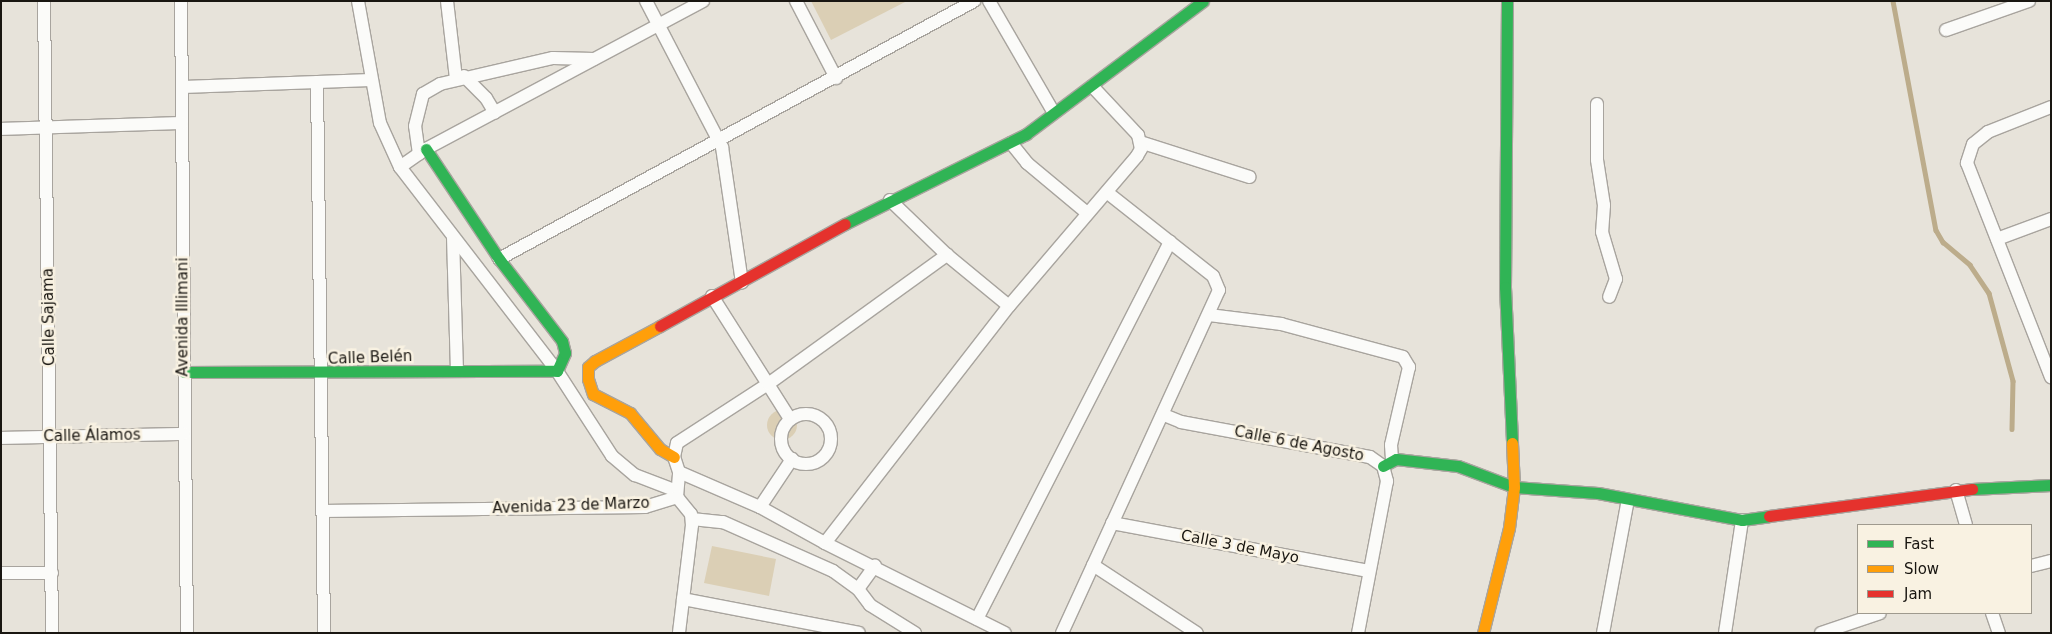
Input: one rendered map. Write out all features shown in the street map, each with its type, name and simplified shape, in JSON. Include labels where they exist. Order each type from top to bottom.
[{"type":"street","name":"Calle Sajama","points":[[44,1],[52,633]]},
{"type":"street","name":"Avenida Illimani","points":[[181,1],[187,633]]},
{"type":"street","points":[[358,1],[380,123],[400,167],[557,371],[618,462],[635,474],[677,494],[692,520],[679,633]]},
{"type":"street","points":[[447,1],[460,77],[486,98],[495,113]]},
{"type":"street","points":[[646,1],[657,26],[719,139],[725,158],[737,269],[742,283]]},
{"type":"street","points":[[400,167],[422,152],[703,1]]},
{"type":"street","points":[[796,1],[836,78]]},
{"type":"street","points":[[500,259],[719,139],[836,78],[974,1]]},
{"type":"street","points":[[989,1],[1054,113]]},
{"type":"street","points":[[674,457],[660,449],[630,413],[594,394],[588,379],[588,367],[712,296],[742,283],[890,200],[1011,143],[1092,86],[1203,1]]},
{"type":"street","points":[[1483,633],[1509,528],[1514,487],[1505,287],[1507,1]]},
{"type":"street","points":[[1946,30],[2029,1]]},
{"type":"street","points":[[557,371],[565,353],[562,341],[422,152],[415,126],[422,94],[440,84],[460,77],[553,58],[594,59]]},
{"type":"street","points":[[183,87],[371,80]]},
{"type":"street","points":[[317,82],[324,633]]},
{"type":"street","points":[[825,543],[1009,306],[1087,213],[1108,193],[1137,156],[1140,142],[1138,135],[1092,86]]},
{"type":"street","points":[[1597,104],[1597,160],[1604,205],[1602,232],[1616,279],[1609,298]]},
{"type":"street","points":[[2051,107],[1988,132],[1973,144],[1968,152],[1967,163],[1997,239],[2046,351],[2051,377]]},
{"type":"street","points":[[1,129],[45,126],[182,123]]},
{"type":"street","points":[[1140,142],[1250,177]]},
{"type":"street","points":[[1011,143],[1027,163],[1087,213]]},
{"type":"street","points":[[1062,633],[1164,415],[1219,290],[1216,280],[1108,193]]},
{"type":"street","points":[[890,200],[947,255],[1009,306]]},
{"type":"street","points":[[1997,239],[2051,219]]},
{"type":"street","points":[[453,238],[457,370]]},
{"type":"street","points":[[977,619],[1170,242]]},
{"type":"street","points":[[677,494],[679,472],[674,457],[677,443],[768,384],[947,255]]},
{"type":"street","points":[[712,296],[790,419]]},
{"type":"street","points":[[1209,315],[1281,324],[1403,357],[1409,367],[1388,463],[1458,466],[1514,487],[1598,493],[1742,520],[1956,490],[2051,485]]},
{"type":"street","name":"Calle Belén","points":[[184,372],[322,374],[457,370],[557,371]]},
{"type":"street","points":[[805,413],[821,418],[830,432],[828,450],[816,461],[808,464],[792,459],[781,440],[790,419],[805,413]]},
{"type":"street","name":"Calle 6 de Agosto","points":[[1164,415],[1181,422],[1370,457],[1388,463],[1387,481],[1368,571],[1358,633]]},
{"type":"street","name":"Calle Álamos","points":[[1,438],[184,434]]},
{"type":"street","points":[[760,506],[792,459]]},
{"type":"street","points":[[679,472],[760,506],[825,543],[875,566],[1005,633]]},
{"type":"street","points":[[1956,490],[1966,524]]},
{"type":"street","name":"Avenida 23 de Marzo","points":[[322,511],[645,507],[677,494]]},
{"type":"street","points":[[1603,633],[1628,500]]},
{"type":"street","points":[[692,520],[723,522],[833,571],[858,590],[870,605],[915,633]]},
{"type":"street","points":[[1725,633],[1742,520]]},
{"type":"street","name":"Calle 3 de Mayo","points":[[1112,523],[1368,571]]},
{"type":"street","points":[[2032,566],[2051,561]]},
{"type":"street","points":[[1093,565],[1197,633]]},
{"type":"street","points":[[858,590],[875,566]]},
{"type":"street","points":[[1,573],[52,574]]},
{"type":"street","points":[[683,599],[859,633]]},
{"type":"street","points":[[1821,633],[1877,614]]},
{"type":"street","points":[[1992,614],[1999,633]]},
{"type":"shaded area","points":[[811,1],[907,1],[831,40]]},
{"type":"shaded area","points":[[782,410],[793,414],[797,425],[793,436],[782,440],[771,436],[767,425],[771,414]]},
{"type":"shaded area","points":[[712,546],[776,559],[769,596],[704,583]]},
{"type":"waterway","points":[[1893,1],[1936,230],[1943,242],[1970,265],[1989,293],[2013,381],[2012,429]]},
{"type":"traffic: fast","points":[[845,224],[1026,134],[1203,1]]},
{"type":"traffic: fast","points":[[1507,1],[1505,287],[1512,443]]},
{"type":"traffic: fast","points":[[184,372],[557,371],[565,353],[562,341],[499,259],[426,149]]},
{"type":"traffic: fast","points":[[1383,466],[1396,459],[1458,466],[1514,487],[1598,493],[1742,520],[1769,516]]},
{"type":"traffic: fast","points":[[1972,489],[2051,485]]},
{"type":"traffic: slow","points":[[660,326],[595,361],[588,367],[588,379],[593,394],[630,413],[660,449],[674,457]]},
{"type":"traffic: slow","points":[[1483,633],[1509,528],[1514,487],[1512,443]]},
{"type":"traffic: jam","points":[[660,326],[845,224]]},
{"type":"traffic: jam","points":[[1769,516],[1972,489]]}]
